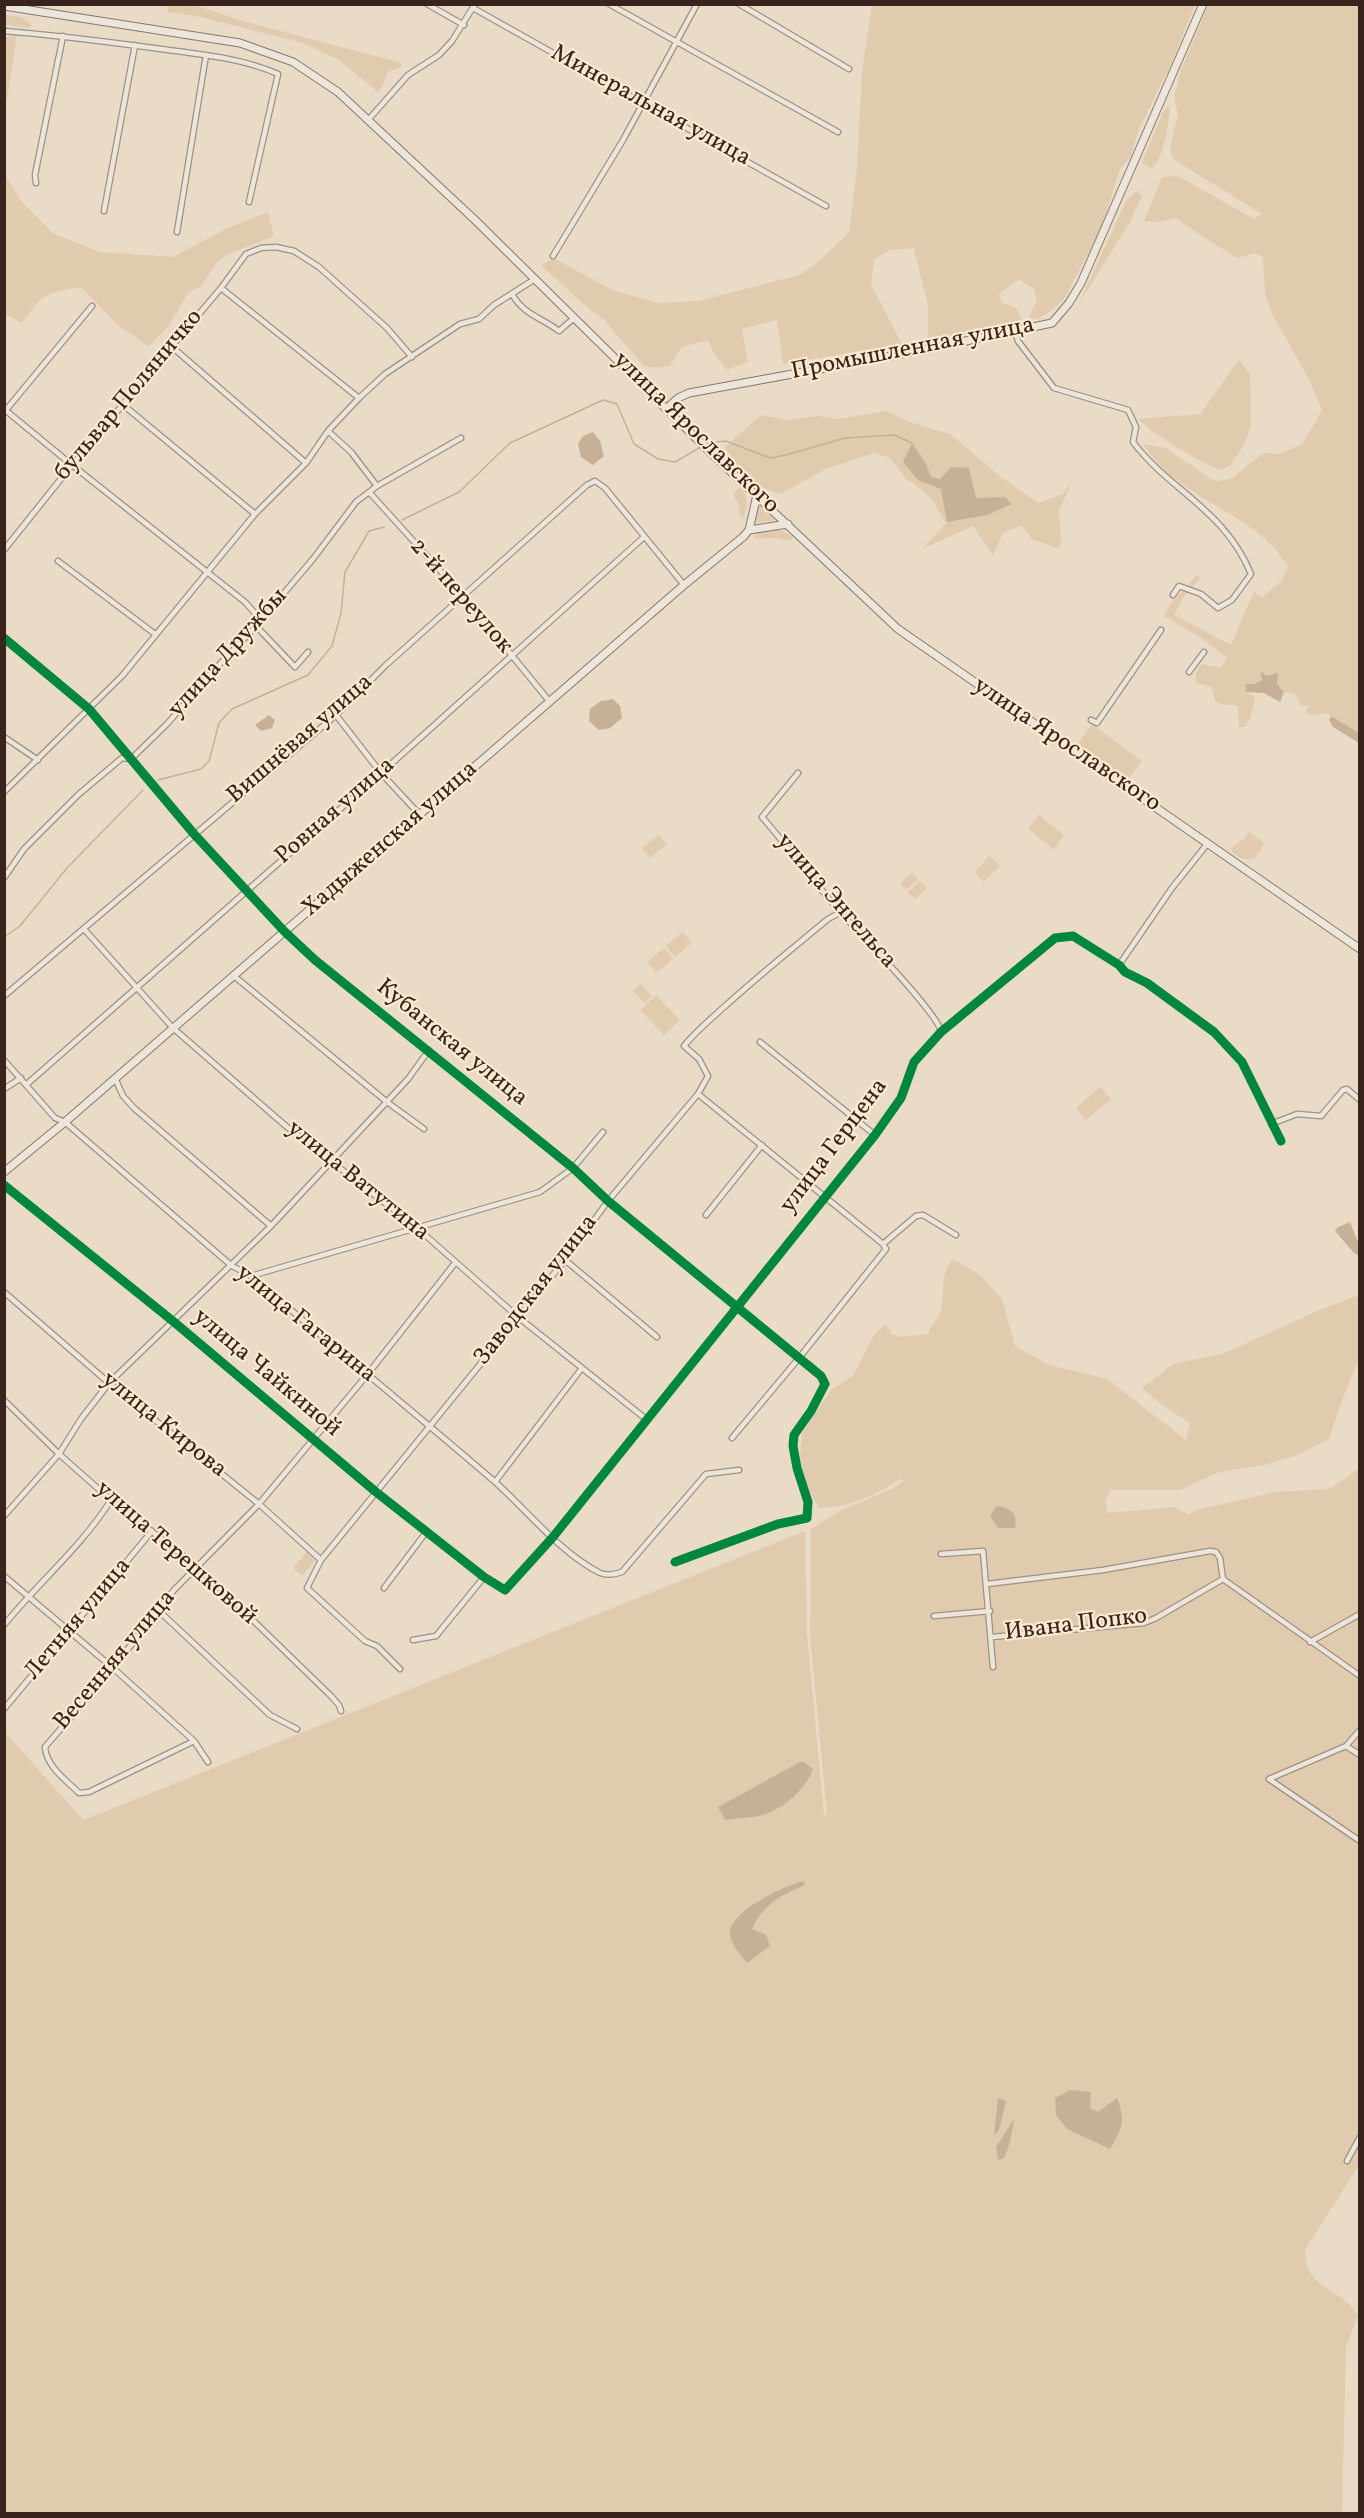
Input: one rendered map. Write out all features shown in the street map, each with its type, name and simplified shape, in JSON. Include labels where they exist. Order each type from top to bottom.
[{"type":"main road","name":"Промышленная улица","points":[[666,409],[678,398],[689,393],[1015,332],[1052,323],[1070,303],[1081,283],[1203,4]]},
{"type":"main road","name":"улица Ярославского","points":[[4,6],[240,43],[293,62],[339,92],[535,279],[666,409],[898,629],[1359,949]]},
{"type":"main road","name":"Хадыженская улица","points":[[4,1172],[65,1122],[684,585],[732,548],[748,530],[757,495]]},
{"type":"main road","points":[[748,530],[788,524]]},
{"type":"street","points":[[427,4],[464,25]]},
{"type":"street","points":[[609,4],[838,132]]},
{"type":"street","points":[[553,256],[623,140],[697,4]]},
{"type":"street","points":[[738,4],[849,69]]},
{"type":"street","points":[[369,119],[408,75],[439,55],[464,25],[474,6]]},
{"type":"street","name":"Минеральная улица","points":[[474,6],[826,206]]},
{"type":"street","points":[[4,31],[63,36],[206,55],[265,68],[278,74],[249,202]]},
{"type":"street","points":[[36,183],[35,175],[63,36]]},
{"type":"street","points":[[104,211],[135,45]]},
{"type":"street","points":[[177,232],[206,55]]},
{"type":"street","name":"бульвар Поляничко","points":[[4,550],[122,404],[221,288],[246,254],[261,248],[276,247],[294,251],[319,267],[387,328],[412,357]]},
{"type":"street","points":[[4,792],[122,676],[255,514],[306,463],[328,430],[359,398],[385,374],[460,324],[479,319],[494,305],[535,279]]},
{"type":"street","points":[[221,288],[359,398]]},
{"type":"street","points":[[512,294],[517,304],[532,316],[550,323],[559,330],[574,318]]},
{"type":"street","points":[[92,306],[5,409],[245,602],[260,620]]},
{"type":"street","points":[[1015,332],[1017,341],[1054,388],[1128,410],[1136,427],[1133,442],[1142,453],[1200,504],[1223,528],[1244,556],[1251,574],[1232,600],[1218,608],[1201,594],[1179,586],[1173,596]]},
{"type":"street","points":[[171,346],[306,463]]},
{"type":"street","points":[[122,404],[255,514]]},
{"type":"street","points":[[328,430],[351,452],[377,486]]},
{"type":"street","name":"улица Дружбы","points":[[4,878],[24,849],[79,794],[122,758],[131,759],[167,724],[256,626],[313,559],[356,502],[377,486],[461,438]]},
{"type":"street","name":"Вишнёвая улица","points":[[4,996],[336,715],[386,665],[587,484],[595,481],[605,488],[644,537]]},
{"type":"street","name":"2-й переулок","points":[[370,493],[464,597],[550,702]]},
{"type":"street","points":[[644,537],[684,585]]},
{"type":"street","name":"Ровная улица","points":[[27,1084],[512,657],[644,537]]},
{"type":"street","points":[[58,561],[155,634]]},
{"type":"street","points":[[256,626],[295,666],[308,652]]},
{"type":"street","points":[[1091,720],[1097,723],[1161,630]]},
{"type":"street","name":"Кубанская улица","points":[[4,638],[89,709],[194,834],[284,931],[315,960],[573,1168],[608,1201],[821,1376],[825,1384],[811,1411],[794,1436],[793,1446],[796,1468],[808,1502],[807,1518],[778,1524],[675,1562]]},
{"type":"street","points":[[1190,672],[1204,652]]},
{"type":"street","points":[[336,715],[381,773],[419,814]]},
{"type":"street","points":[[4,737],[38,760]]},
{"type":"street","name":"улица Энгельса","points":[[798,773],[762,817],[841,912],[928,1010],[940,1026],[941,1032]]},
{"type":"street","points":[[1119,965],[1172,888],[1208,843]]},
{"type":"street","name":"Заводская улица","points":[[400,1669],[377,1646],[365,1641],[307,1588],[321,1560],[565,1260],[608,1201],[698,1094],[708,1076],[699,1059],[684,1046],[699,1027],[828,919],[841,912]]},
{"type":"street","name":"улица Ватутина","points":[[84,929],[173,1028],[287,1127],[416,1227],[518,1317],[646,1419]]},
{"type":"street","name":"улица Герцена","points":[[505,1590],[553,1537],[875,1134],[902,1098],[914,1062],[941,1032],[1054,938],[1073,936],[1119,965],[1125,972],[1147,983],[1176,1003],[1227,1044],[1242,1062],[1281,1141]]},
{"type":"street","points":[[234,976],[387,1102],[424,1129]]},
{"type":"street","points":[[760,1042],[875,1134]]},
{"type":"street","points":[[4,1516],[59,1454],[81,1419],[109,1383],[232,1266],[333,1162],[408,1079],[429,1050]]},
{"type":"street","name":"улица Гагарина","points":[[4,1060],[55,1118],[65,1122],[232,1266],[251,1276],[495,1482],[553,1537],[583,1562],[603,1574],[615,1575],[622,1572],[706,1474],[740,1470]]},
{"type":"street","points":[[4,1089],[21,1078]]},
{"type":"street","points":[[115,1078],[123,1096],[134,1108],[271,1226]]},
{"type":"street","points":[[1271,1124],[1303,1113],[1322,1116],[1343,1090],[1347,1089],[1359,1100]]},
{"type":"street","points":[[698,1094],[884,1244],[886,1249],[800,1358],[732,1438]]},
{"type":"street","points":[[251,1276],[540,1191],[573,1168],[603,1132]]},
{"type":"street","points":[[706,1215],[762,1145]]},
{"type":"street","name":"улица Чайкиной","points":[[4,1185],[174,1322],[376,1492],[484,1577],[505,1590]]},
{"type":"street","points":[[884,1244],[916,1216],[923,1215],[956,1235]]},
{"type":"street","points":[[565,1260],[657,1337]]},
{"type":"street","name":"Весенняя улица","points":[[194,1741],[89,1792],[79,1793],[48,1761],[45,1747],[113,1668],[174,1590],[259,1504],[367,1375],[455,1263]]},
{"type":"street","name":"улица Кирова","points":[[4,1292],[109,1383],[259,1504],[321,1560]]},
{"type":"street","points":[[495,1482],[582,1368]]},
{"type":"street","name":"улица Терешковой","points":[[5,1401],[59,1454],[111,1500],[198,1567],[330,1695],[341,1711]]},
{"type":"street","points":[[4,1625],[98,1520],[111,1500]]},
{"type":"street","name":"Летняя улица","points":[[4,1709],[152,1531]]},
{"type":"street","points":[[384,1588],[427,1531]]},
{"type":"street","points":[[941,1554],[983,1551],[993,1666]]},
{"type":"street","points":[[987,1584],[1103,1570],[1210,1551],[1216,1552],[1220,1558],[1223,1579],[1359,1676]]},
{"type":"street","points":[[4,1576],[113,1668],[194,1741],[208,1762]]},
{"type":"street","points":[[413,1640],[436,1636],[484,1577]]},
{"type":"street","name":"Ивана Попко","points":[[992,1637],[1144,1623],[1223,1579]]},
{"type":"street","points":[[159,1611],[219,1670],[270,1715],[297,1729]]},
{"type":"street","points":[[934,1616],[990,1611]]},
{"type":"street","points":[[1310,1642],[1359,1614]]},
{"type":"street","points":[[1359,1730],[1346,1746],[1269,1779],[1359,1840]]},
{"type":"street","points":[[1346,1746],[1359,1755]]},
{"type":"street","points":[[1347,2161],[1359,2137]]},
{"type":"shaded area","points":[[195,5],[239,20],[402,63],[401,67],[388,72],[379,93],[339,60],[303,43],[196,16],[168,12],[167,6]]},
{"type":"shaded area","points":[[872,5],[1195,5],[1171,64],[1138,131],[1131,156],[1120,169],[1102,226],[1064,299],[1051,311],[1037,319],[1029,317],[1037,300],[1034,289],[1019,279],[999,294],[1002,303],[1015,307],[1022,323],[928,340],[928,305],[914,248],[890,250],[874,260],[871,285],[902,344],[783,364],[777,320],[742,329],[748,362],[727,370],[715,356],[708,340],[682,347],[670,366],[657,368],[644,366],[604,320],[541,265],[554,258],[612,290],[658,303],[698,301],[800,275],[817,263],[849,233],[857,169],[862,71]]},
{"type":"shaded area","points":[[1208,5],[1359,5],[1359,733],[1326,713],[1312,715],[1306,713],[1308,706],[1301,705],[1295,694],[1284,692],[1277,684],[1278,674],[1266,676],[1260,671],[1262,680],[1246,692],[1255,697],[1251,716],[1245,727],[1239,727],[1238,706],[1215,701],[1211,686],[1196,683],[1195,674],[1202,664],[1221,668],[1227,658],[1200,637],[1164,616],[1171,603],[1197,575],[1201,577],[1183,598],[1174,615],[1231,645],[1254,592],[1262,598],[1281,581],[1288,567],[1274,548],[1257,533],[1176,480],[1143,444],[1165,448],[1216,482],[1232,478],[1263,453],[1280,454],[1302,444],[1322,411],[1310,381],[1272,314],[1265,293],[1263,258],[1256,253],[1237,258],[1176,218],[1159,222],[1144,221],[1162,177],[1178,176],[1254,219],[1262,214],[1173,159],[1170,148],[1178,114],[1174,97],[1181,70]]},
{"type":"shaded area","points":[[4,15],[21,17],[31,24],[30,28],[5,25]]},
{"type":"shaded area","points":[[16,34],[16,40],[5,114],[5,38]]},
{"type":"shaded area","points":[[1170,106],[1162,149],[1156,164],[1151,169],[1142,162],[1164,110]]},
{"type":"shaded area","points":[[4,173],[21,201],[54,234],[100,252],[173,257],[226,229],[268,212],[274,236],[231,253],[217,262],[201,286],[188,293],[168,327],[148,346],[119,326],[81,287],[46,296],[40,300],[22,323],[5,314]]},
{"type":"shaded area","points":[[1137,191],[1142,196],[1129,224],[1078,305],[1127,199]]},
{"type":"shaded area","points":[[1239,360],[1250,374],[1251,426],[1244,445],[1230,466],[1219,470],[1208,465],[1167,441],[1138,419],[1200,414]]},
{"type":"shaded area","points":[[886,411],[912,423],[950,434],[1001,477],[1038,503],[1063,494],[1073,479],[1059,511],[1061,541],[1059,549],[1032,539],[1022,525],[1003,533],[993,556],[973,526],[922,549],[946,523],[933,501],[906,479],[890,458],[874,453],[826,469],[780,494],[761,487],[747,477],[725,447],[761,415],[787,420],[819,416],[838,419]]},
{"type":"shaded area","points":[[593,432],[600,441],[604,456],[593,465],[581,457],[578,444],[583,436]]},
{"type":"shaded area","points":[[912,443],[926,464],[931,477],[940,479],[951,467],[969,468],[976,498],[1005,497],[1012,504],[987,515],[947,522],[941,489],[918,480],[903,462]]},
{"type":"shaded area","points":[[738,488],[742,488],[746,499],[743,518],[740,516],[739,504],[734,493]]},
{"type":"shaded area","points":[[759,505],[775,520],[755,523]]},
{"type":"shaded area","points":[[777,529],[791,535],[793,538],[791,541],[776,538],[756,539],[754,536],[758,532]]},
{"type":"shaded area","points":[[1260,670],[1266,676],[1278,673],[1277,684],[1284,692],[1280,702],[1264,693],[1246,692],[1246,684],[1255,684],[1262,680]]},
{"type":"shaded area","points":[[613,699],[620,706],[622,718],[610,728],[599,730],[589,721],[590,709],[601,701]]},
{"type":"shaded area","points":[[269,715],[275,720],[272,728],[261,731],[255,725]]},
{"type":"shaded area","points":[[1331,716],[1359,733],[1359,743],[1333,727],[1329,720]]},
{"type":"shaded area","points":[[1092,724],[1142,761],[1129,778],[1125,779],[1078,744]]},
{"type":"shaded area","points":[[1039,815],[1064,835],[1054,849],[1028,829]]},
{"type":"shaded area","points":[[1249,832],[1261,840],[1264,845],[1254,859],[1242,859],[1232,852],[1231,848],[1244,839]]},
{"type":"shaded area","points":[[659,835],[667,845],[650,858],[642,848]]},
{"type":"shaded area","points":[[989,856],[1001,866],[983,882],[975,872]]},
{"type":"shaded area","points":[[912,872],[918,879],[906,890],[900,883]]},
{"type":"shaded area","points":[[920,881],[927,888],[915,899],[908,892]]},
{"type":"shaded area","points":[[682,932],[692,943],[675,957],[666,946]]},
{"type":"shaded area","points":[[664,948],[673,959],[656,973],[647,962]]},
{"type":"shaded area","points":[[641,984],[652,996],[645,1003],[633,991]]},
{"type":"shaded area","points":[[656,995],[680,1020],[664,1035],[640,1010]]},
{"type":"shaded area","points":[[1100,1087],[1111,1099],[1086,1120],[1076,1108]]},
{"type":"shaded area","points":[[1350,1222],[1359,1240],[1359,1256],[1335,1231],[1338,1227]]},
{"type":"shaded area","points":[[953,1259],[979,1274],[1002,1299],[1015,1346],[1049,1365],[1107,1379],[1186,1440],[1190,1423],[1165,1407],[1142,1388],[1173,1364],[1222,1354],[1359,1295],[1359,1360],[1329,1439],[1300,1454],[1264,1465],[1219,1472],[1180,1490],[1110,1490],[1105,1502],[1108,1513],[1174,1507],[1189,1515],[1196,1510],[1276,1492],[1329,1489],[1359,1469],[1359,2165],[1305,2250],[1311,2274],[1317,2281],[1342,2298],[1358,2315],[1346,2347],[1342,2513],[5,2513],[4,1731],[83,1820],[805,1531],[807,1635],[824,1815],[827,1815],[810,1635],[811,1529],[840,1511],[894,1488],[904,1481],[900,1479],[872,1495],[851,1503],[819,1508],[809,1491],[800,1459],[802,1433],[831,1390],[853,1376],[874,1335],[886,1324],[891,1334],[902,1337],[929,1334],[929,1330],[940,1313],[944,1277]]},
{"type":"shaded area","points":[[996,1506],[1012,1512],[1016,1523],[1015,1528],[998,1528],[990,1516]]},
{"type":"shaded area","points":[[307,1552],[316,1560],[302,1576],[293,1568]]},
{"type":"shaded area","points":[[802,1761],[813,1769],[805,1784],[786,1803],[763,1815],[725,1820],[718,1807]]},
{"type":"shaded area","points":[[804,1881],[805,1885],[774,1901],[762,1912],[752,1929],[766,1935],[770,1946],[747,1963],[732,1942],[730,1935],[732,1926],[738,1917],[760,1900]]},
{"type":"shaded area","points":[[1070,2090],[1091,2092],[1090,2108],[1098,2112],[1117,2098],[1122,2119],[1110,2149],[1067,2129],[1056,2115],[1055,2098]]},
{"type":"shaded area","points":[[998,2098],[1006,2101],[999,2130],[994,2135]]},
{"type":"shaded area","points":[[1014,2119],[1010,2142],[1004,2158],[998,2160],[996,2147]]},
{"type":"waterway","points":[[402,520],[459,492],[510,443],[603,400],[617,404],[634,444],[658,459],[675,462],[701,447]]},
{"type":"waterway","points":[[707,443],[726,441],[770,458],[845,438],[894,435],[912,443]]},
{"type":"waterway","points":[[158,780],[201,769],[209,761],[219,723],[232,709],[308,675],[332,646],[341,613],[345,572],[369,531],[384,527]]},
{"type":"waterway","points":[[4,937],[20,926],[67,868],[143,790]]},
{"type":"cycle path","points":[[4,638],[89,709],[194,834],[284,931],[315,960],[573,1168],[608,1201],[821,1376],[825,1384],[811,1411],[794,1435],[793,1446],[797,1468],[808,1502],[807,1518],[778,1524],[675,1562]]},
{"type":"cycle path","points":[[4,1185],[174,1322],[376,1492],[484,1577],[505,1590],[553,1537],[875,1135],[901,1098],[914,1062],[941,1032],[1055,938],[1073,936],[1119,965],[1125,972],[1147,983],[1214,1032],[1242,1062],[1281,1141]]}]
